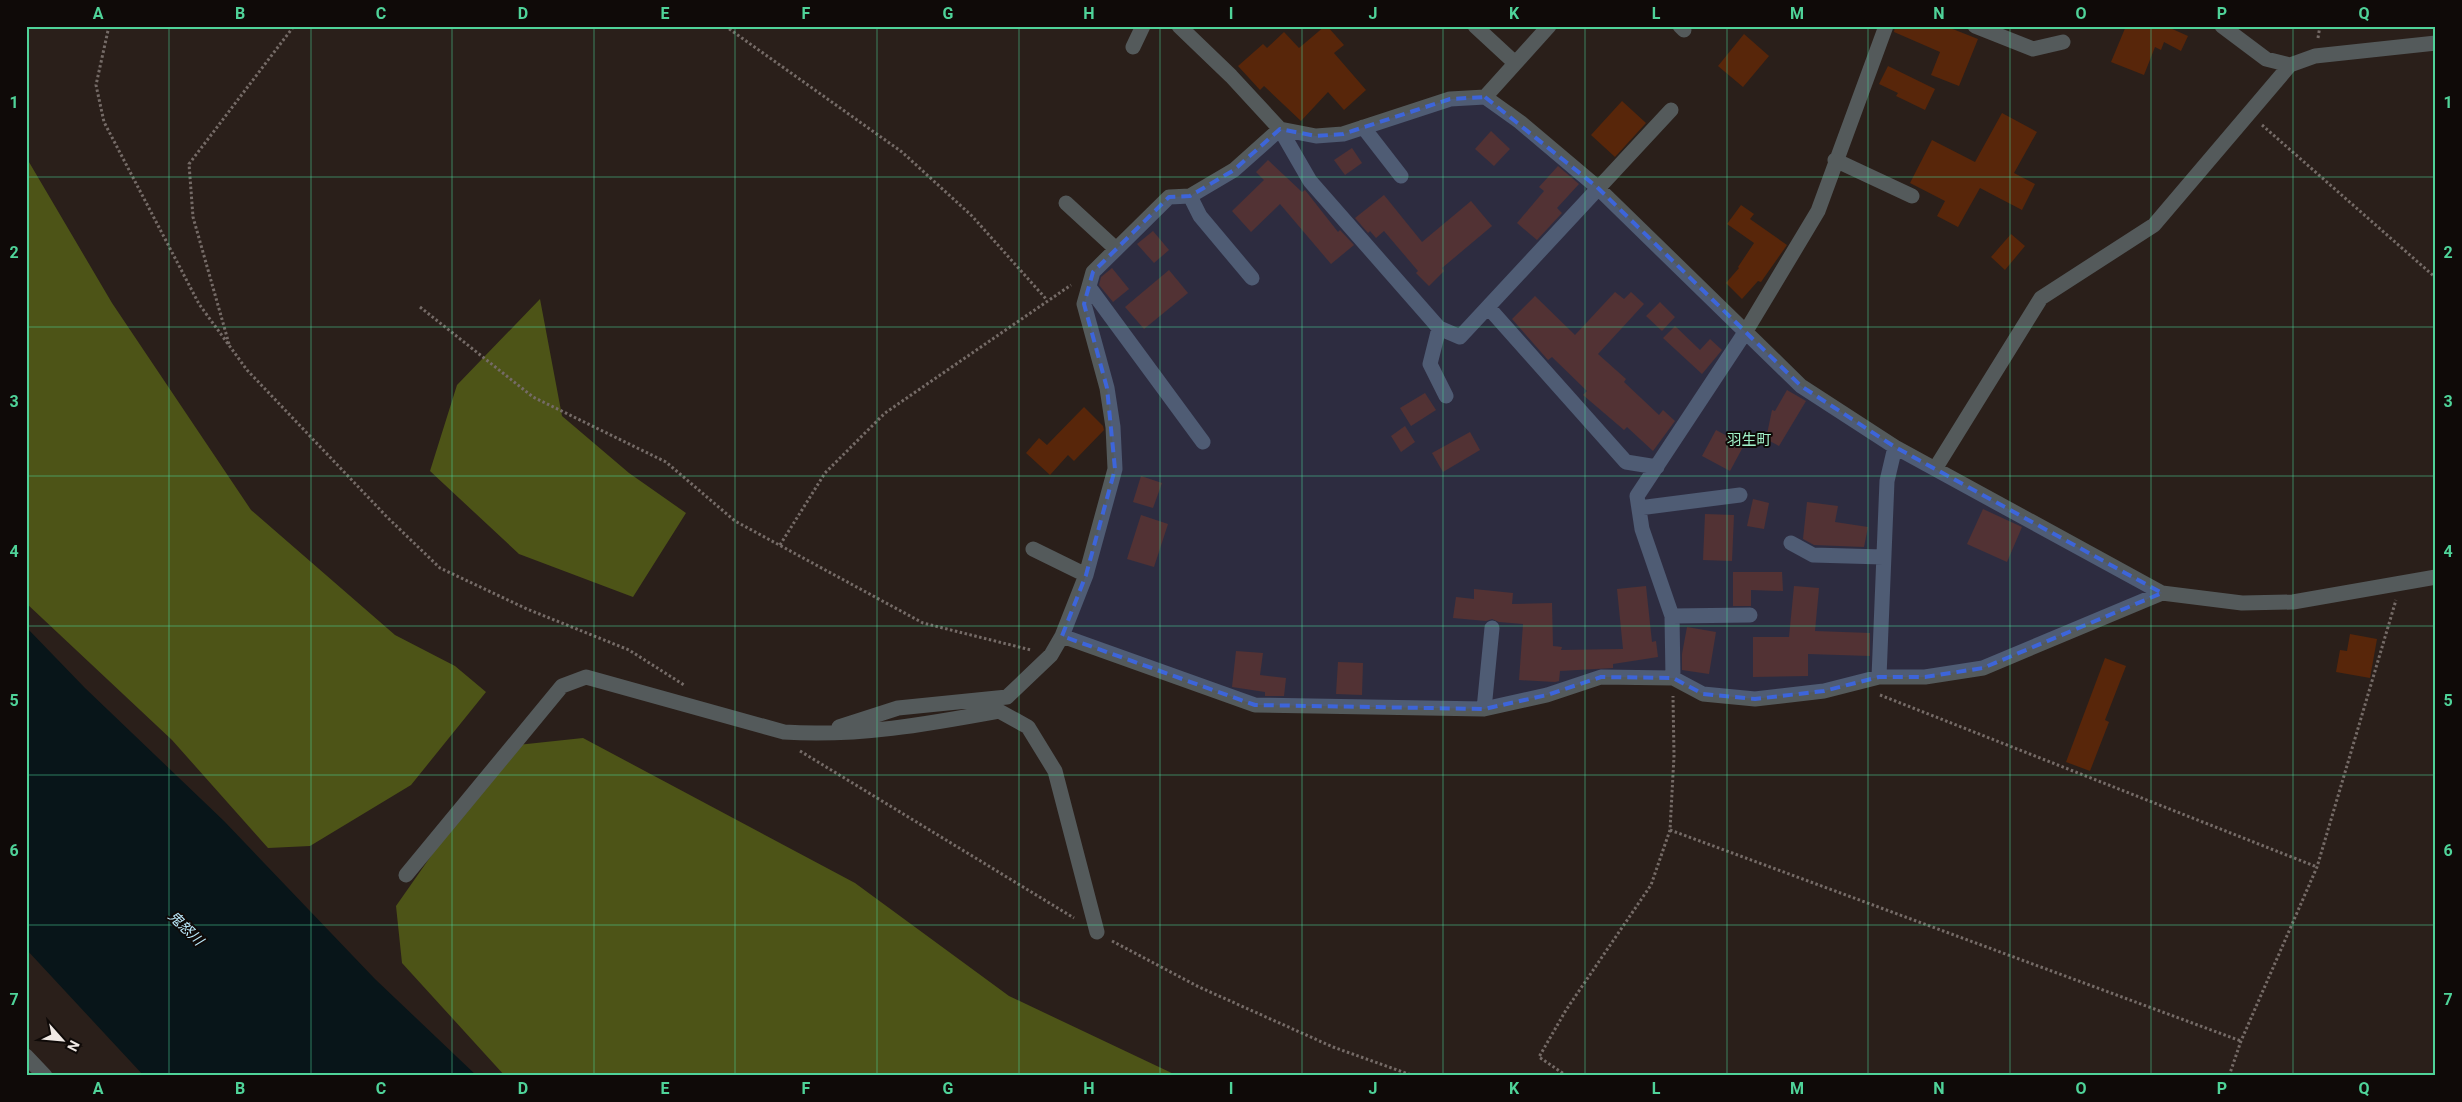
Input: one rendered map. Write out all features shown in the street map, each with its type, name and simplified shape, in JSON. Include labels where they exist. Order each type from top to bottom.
[{"type":"street","points":[[1133,47],[1143,26]]},
{"type":"street","points":[[1179,26],[1231,76],[1280,129],[1310,181],[1439,328],[1460,337],[1597,187],[1671,110]]},
{"type":"street","points":[[1475,26],[1515,63]]},
{"type":"street","points":[[1485,97],[1550,26]]},
{"type":"street","points":[[1673,678],[1672,616],[1642,529],[1637,496],[1746,331],[1818,211],[1835,160],[1886,26]]},
{"type":"street","points":[[1974,26],[2033,49],[2063,42]]},
{"type":"street","points":[[2222,26],[2266,59],[2290,65]]},
{"type":"street","points":[[1935,470],[2041,298],[2154,225],[2290,65],[2315,56],[2436,42]]},
{"type":"street","points":[[1280,129],[1316,136],[1343,134],[1450,99],[1485,97],[1520,122],[1597,187],[1801,386],[1935,470],[2162,593],[2242,603],[2293,602],[2436,577]]},
{"type":"street","points":[[1363,127],[1401,176]]},
{"type":"street","points":[[816,734],[898,708],[1007,697],[1052,655],[1062,636],[1086,575],[1115,469],[1113,427],[1107,388],[1084,304],[1093,272],[1169,197],[1190,196],[1234,170],[1280,129]]},
{"type":"street","points":[[1835,160],[1912,196]]},
{"type":"street","points":[[1190,196],[1200,216],[1252,278]]},
{"type":"street","points":[[1066,204],[1116,249]]},
{"type":"street","points":[[1089,287],[1203,442]]},
{"type":"street","points":[[1488,307],[1626,462],[1656,467]]},
{"type":"street","points":[[1439,328],[1430,364],[1446,396]]},
{"type":"street","points":[[1879,677],[1887,481],[1895,446]]},
{"type":"street","points":[[1639,508],[1740,494]]},
{"type":"street","points":[[1791,543],[1814,555],[1883,558]]},
{"type":"street","points":[[1032,549],[1086,575]]},
{"type":"street","points":[[1062,636],[1255,705],[1484,709],[1547,695],[1601,676],[1673,678],[1703,694],[1755,699],[1824,691],[1879,677],[1925,676],[1983,668],[2162,593]]},
{"type":"street","points":[[1672,616],[1750,615]]},
{"type":"street","points":[[1484,709],[1492,628]]},
{"type":"street","points":[[406,875],[562,686],[586,678],[762,728],[784,732],[816,734],[904,728],[999,710],[1028,727],[1055,771],[1098,932]]},
{"type":"street","points":[[26,1056],[46,1076]]},
{"type":"path","points":[[109,26],[96,85],[104,122],[198,304],[247,370],[318,446],[440,568],[527,609],[629,650],[691,689]]},
{"type":"path","points":[[230,347],[193,217],[189,164],[294,26]]},
{"type":"path","points":[[725,26],[902,152],[972,216],[1047,300]]},
{"type":"path","points":[[2248,113],[2436,278]]},
{"type":"path","points":[[780,545],[825,472],[885,413],[1047,300],[1093,272]]},
{"type":"path","points":[[420,307],[533,396],[666,462],[735,521],[923,623],[1052,655]]},
{"type":"path","points":[[2230,1076],[2241,1041],[2317,867],[2401,583]]},
{"type":"path","points":[[1567,1076],[1539,1057],[1566,1010],[1652,885],[1670,830],[1674,756],[1673,678]]},
{"type":"path","points":[[1879,695],[2317,867]]},
{"type":"path","points":[[796,748],[1117,944],[1199,987],[1333,1047],[1414,1076]]},
{"type":"path","points":[[1670,830],[2241,1041]]},
{"type":"highlighted area","points":[[1485,97],[1597,187],[1801,386],[1895,447],[2162,593],[1983,668],[1925,677],[1879,677],[1824,691],[1755,699],[1703,694],[1673,678],[1601,677],[1547,695],[1484,709],[1255,705],[1062,636],[1086,575],[1115,469],[1107,388],[1084,304],[1093,272],[1169,197],[1190,196],[1234,170],[1280,129],[1316,136],[1343,134],[1450,99]]},
{"type":"green space","points":[[26,157],[112,303],[251,510],[395,635],[455,666],[486,692],[411,785],[310,846],[268,848],[172,740],[26,603]]},
{"type":"green space","points":[[540,299],[562,416],[629,473],[686,513],[633,597],[519,554],[430,471],[457,385]]},
{"type":"green space","points":[[583,738],[855,883],[1009,996],[1178,1076],[505,1076],[402,963],[396,906],[508,746]]},
{"type":"water","name":"鬼怒川","points":[[26,627],[85,688],[224,821],[375,979],[477,1076],[144,1076],[26,949]]},
{"type":"building","points":[[1325,26],[1344,45],[1334,53],[1366,90],[1344,110],[1328,92],[1301,121],[1264,86],[1260,90],[1238,66],[1263,44],[1267,48],[1284,32],[1299,48]]},
{"type":"building","points":[[1895,26],[1945,26],[1978,39],[1959,86],[1931,75],[1940,52],[1894,32]]},
{"type":"building","points":[[2126,26],[2171,26],[2170,28],[2188,36],[2181,51],[2164,42],[2161,50],[2155,47],[2144,75],[2111,62]]},
{"type":"building","points":[[1744,34],[1769,56],[1743,87],[1718,66]]},
{"type":"building","points":[[1888,66],[1935,89],[1925,110],[1896,96],[1898,93],[1879,84]]},
{"type":"building","points":[[1622,101],[1646,123],[1615,157],[1591,135]]},
{"type":"building","points":[[2002,113],[2037,132],[2014,173],[2035,184],[2022,210],[1980,188],[1958,227],[1937,216],[1945,201],[1910,183],[1932,140],[1975,162]]},
{"type":"building","points":[[1491,131],[1510,149],[1494,166],[1475,149]]},
{"type":"building","points":[[1352,148],[1362,163],[1345,175],[1334,160]]},
{"type":"building","points":[[1268,160],[1302,192],[1305,190],[1338,232],[1340,230],[1354,245],[1331,264],[1280,204],[1251,232],[1232,211],[1264,180],[1256,172]]},
{"type":"building","points":[[1558,166],[1579,184],[1557,208],[1562,213],[1537,240],[1517,223],[1544,191],[1539,187]]},
{"type":"building","points":[[1384,195],[1422,242],[1471,201],[1492,226],[1442,268],[1444,271],[1429,286],[1416,273],[1418,271],[1384,231],[1376,238],[1370,231],[1368,233],[1355,218]]},
{"type":"building","points":[[1741,205],[1754,214],[1750,219],[1787,245],[1761,282],[1758,281],[1742,299],[1726,283],[1739,268],[1754,243],[1727,224]]},
{"type":"building","points":[[1153,231],[1169,250],[1154,263],[1137,244]]},
{"type":"building","points":[[2011,234],[2025,246],[2005,270],[1991,257]]},
{"type":"building","points":[[1112,268],[1129,289],[1113,302],[1099,285],[1101,277]]},
{"type":"building","points":[[1169,270],[1188,293],[1144,329],[1125,307]]},
{"type":"building","points":[[1615,292],[1624,299],[1631,292],[1644,304],[1598,354],[1626,379],[1624,382],[1659,415],[1663,410],[1675,421],[1653,451],[1627,427],[1624,430],[1583,395],[1587,391],[1552,357],[1548,360],[1512,319],[1535,296],[1575,335]]},
{"type":"building","points":[[1660,302],[1675,317],[1662,331],[1646,316]]},
{"type":"building","points":[[1675,326],[1700,350],[1710,339],[1722,350],[1702,374],[1663,338]]},
{"type":"building","points":[[1787,390],[1806,401],[1779,446],[1766,439],[1772,410],[1775,411]]},
{"type":"building","points":[[1425,393],[1436,410],[1411,426],[1400,408]]},
{"type":"building","points":[[1084,407],[1103,426],[1104,430],[1074,461],[1068,455],[1050,475],[1026,453],[1039,438],[1047,445]]},
{"type":"building","points":[[1405,426],[1415,442],[1401,452],[1391,436]]},
{"type":"building","points":[[1716,430],[1744,445],[1730,471],[1702,456]]},
{"type":"building","points":[[1470,432],[1480,450],[1443,472],[1432,453]]},
{"type":"building","points":[[1141,476],[1162,483],[1153,508],[1133,502]]},
{"type":"building","points":[[1753,499],[1769,503],[1764,529],[1747,526]]},
{"type":"building","points":[[1807,502],[1838,506],[1835,522],[1868,527],[1864,547],[1814,545],[1803,539]]},
{"type":"building","points":[[1983,509],[2022,527],[2007,562],[1967,544]]},
{"type":"building","points":[[1705,514],[1734,515],[1732,561],[1703,560]]},
{"type":"building","points":[[1141,515],[1168,524],[1154,567],[1127,559]]},
{"type":"building","points":[[1733,572],[1782,572],[1783,591],[1751,590],[1751,606],[1733,606]]},
{"type":"building","points":[[1646,586],[1652,642],[1656,641],[1658,657],[1613,664],[1613,668],[1560,671],[1559,681],[1555,682],[1519,680],[1523,624],[1499,622],[1492,619],[1486,621],[1453,618],[1456,597],[1474,599],[1474,589],[1513,593],[1512,604],[1552,603],[1553,646],[1562,647],[1561,650],[1623,649],[1617,589]]},
{"type":"building","points":[[1794,586],[1819,588],[1815,631],[1870,633],[1870,656],[1808,654],[1808,676],[1753,677],[1753,637],[1789,637]]},
{"type":"building","points":[[1687,627],[1716,632],[1709,674],[1682,670],[1682,654]]},
{"type":"building","points":[[2350,634],[2377,639],[2370,678],[2336,672],[2340,650],[2347,651]]},
{"type":"building","points":[[1236,651],[1263,653],[1260,675],[1286,678],[1284,696],[1265,696],[1265,692],[1232,687]]},
{"type":"building","points":[[2105,658],[2126,666],[2105,720],[2109,722],[2090,771],[2066,762]]},
{"type":"building","points":[[1338,662],[1363,663],[1362,695],[1336,694]]},
{"type":"district","name":"羽生町","points":[[1749,440]]}]
